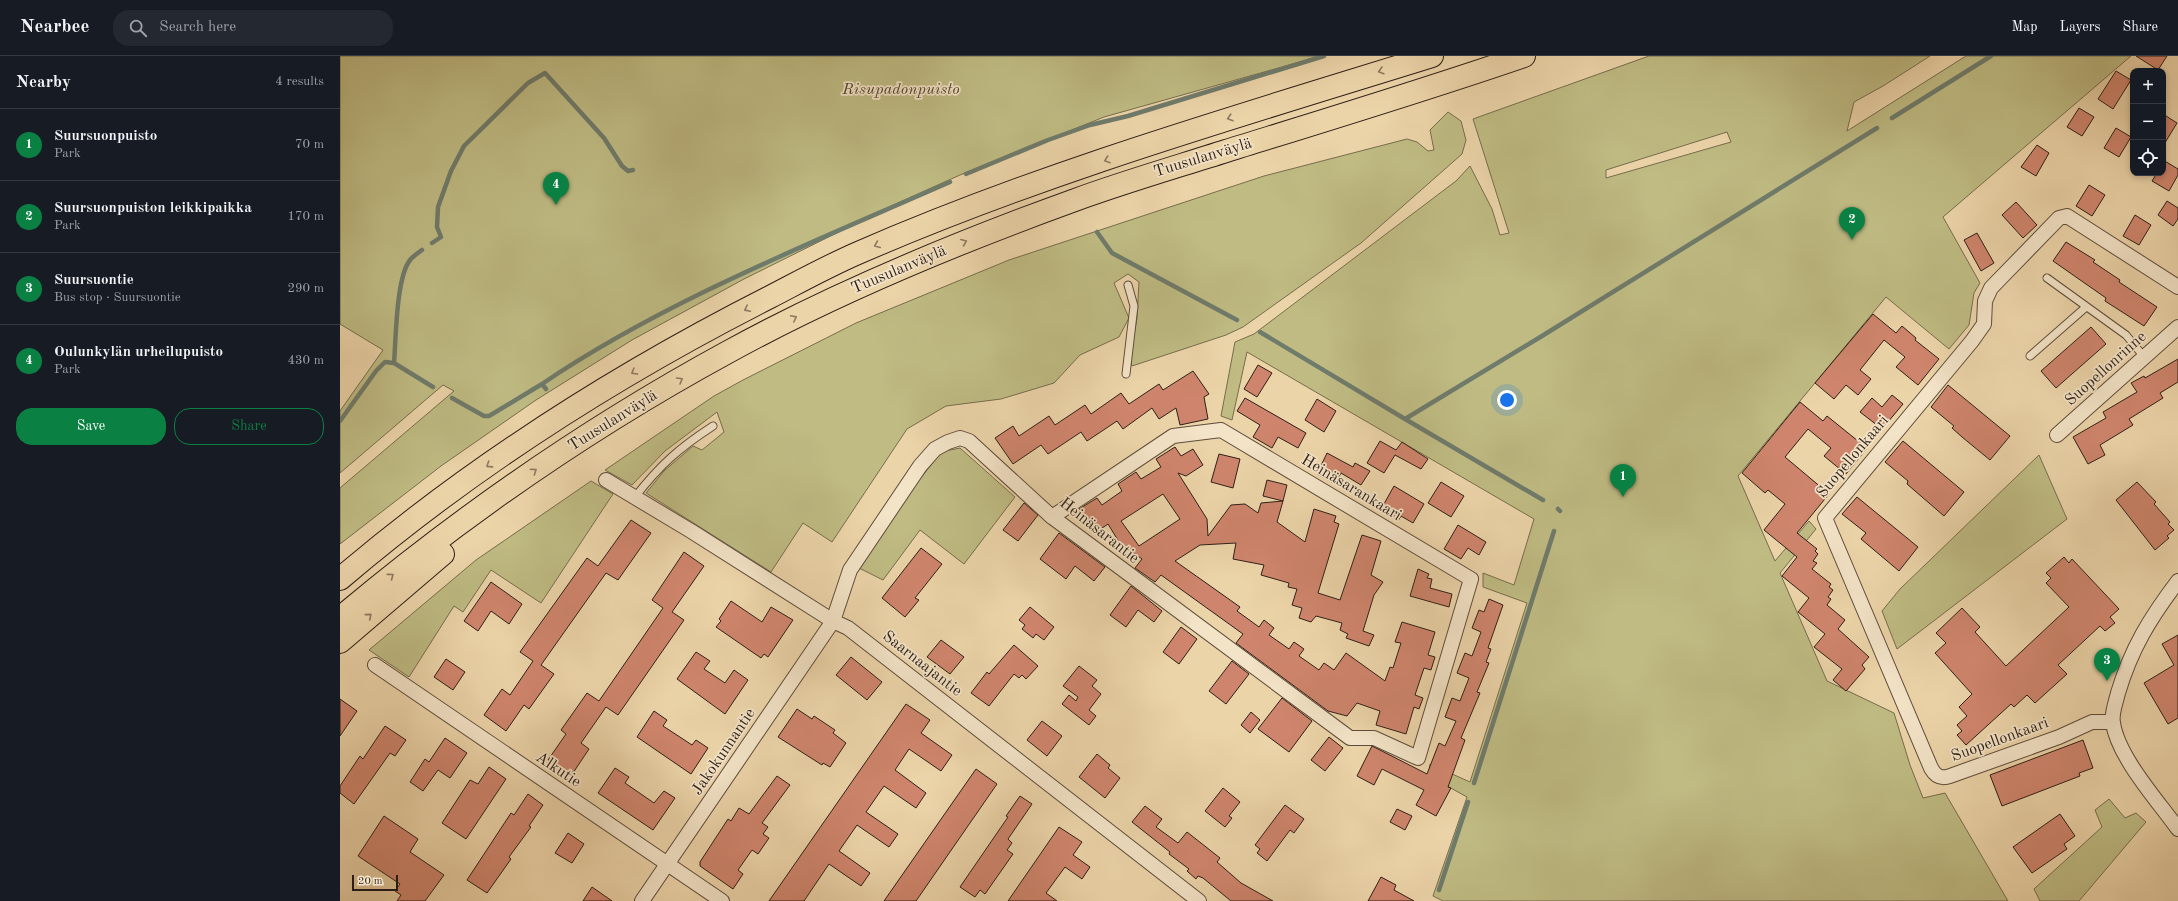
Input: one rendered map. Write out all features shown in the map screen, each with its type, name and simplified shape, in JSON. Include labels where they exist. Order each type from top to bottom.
[{"type":"highway","points":[[1267,106],[1317,78],[1379,56]]},
{"type":"highway","name":"Tuusulanväylä","points":[[340,579],[367,555],[483,469],[599,392],[713,326],[854,255],[983,202],[1267,106],[1432,56]]},
{"type":"highway","name":"Tuusulanväylä","points":[[340,618],[387,578],[502,493],[631,409],[728,352],[805,312],[923,259],[1078,198],[1524,56]]},
{"type":"highway","points":[[340,642],[449,549],[502,493]]},
{"type":"street","name":"Suopellonkaari","points":[[2113,722],[2092,722],[2059,737],[1956,774],[1944,778],[1938,777],[1931,768],[1825,518],[1984,324],[1986,315],[1985,302],[1991,288],[2060,218],[2067,216],[2178,287]]},
{"type":"street","name":"Suopellonrinne","points":[[2057,435],[2178,327]]},
{"type":"street","name":"Heinäsarankaari","points":[[1052,517],[1173,436],[1221,430],[1471,579],[1418,758]]},
{"type":"street","name":"Heinäsarantie","points":[[832,621],[850,570],[920,466],[935,449],[960,438],[969,441],[1052,517],[1350,738],[1374,738],[1418,758]]},
{"type":"street","name":"Saarnaajantie","points":[[606,480],[832,621],[848,628],[1199,901]]},
{"type":"street","points":[[2178,581],[2158,606],[2133,649],[2117,696],[2113,722],[2119,743],[2128,760],[2178,829]]},
{"type":"street","name":"Jakokunnantie","points":[[642,901],[832,621]]},
{"type":"street","name":"Alkutie","points":[[375,665],[722,901]]},
{"type":"lane","points":[[2047,278],[2126,335],[2145,358]]},
{"type":"lane","points":[[1126,374],[1134,306],[1128,285]]},
{"type":"lane","points":[[2030,356],[2086,307]]},
{"type":"lane","points":[[635,497],[652,474],[680,447],[713,426]]},
{"type":"green space","name":"Risupadonpuisto","points":[[340,56],[1321,56],[1104,117],[960,175],[891,206],[744,279],[632,340],[536,400],[441,466],[340,544],[340,488],[454,391],[443,385],[340,473],[340,411],[383,350],[340,324]]},
{"type":"green space","points":[[1649,56],[1930,56],[1883,86],[1854,102],[1847,131],[1966,56],[2131,56],[1943,217],[1980,283],[1974,293],[1969,325],[1949,349],[1886,297],[1738,476],[1775,561],[1809,521],[1816,529],[1780,573],[1827,681],[1894,713],[1910,765],[1923,798],[1945,793],[2008,901],[1443,901],[1433,896],[1467,797],[1429,776],[1430,764],[1470,782],[1527,603],[1483,587],[1483,573],[1514,585],[1534,519],[1247,352],[1232,420],[1221,416],[1235,342],[1254,334],[1456,181],[1470,166],[1492,209],[1500,235],[1509,233],[1473,119]],"holes":[[[1727,132],[1731,142],[1606,178],[1606,170]]]},
{"type":"green space","points":[[1448,112],[1461,121],[1466,140],[1462,154],[1361,243],[1243,327],[1226,335],[1132,366],[1130,357],[1137,318],[1139,282],[1128,274],[1114,283],[1129,318],[1119,337],[1080,355],[1054,383],[1001,399],[946,406],[907,429],[832,542],[803,523],[771,572],[646,493],[664,471],[693,446],[702,450],[724,432],[717,412],[665,451],[632,485],[605,470],[714,396],[856,323],[1009,260],[1264,176],[1407,139],[1417,142],[1428,151],[1434,150],[1430,130]]},
{"type":"green space","points":[[960,448],[1015,497],[964,564],[920,530],[883,580],[855,566],[862,552],[939,455],[945,451]]},
{"type":"green space","points":[[2039,455],[2067,519],[1897,649],[1882,611],[1900,589]]},
{"type":"green space","points":[[591,481],[613,494],[541,603],[491,570],[463,612],[454,606],[409,677],[369,650],[476,560]]},
{"type":"green space","points":[[2109,799],[2125,818],[2136,813],[2146,822],[2079,901],[2040,901],[2034,889],[2102,827],[2095,810]]},
{"type":"building","points":[[2136,56],[2167,56],[2159,68],[2155,68]]},
{"type":"building","points":[[2116,71],[2130,79],[2113,109],[2098,99]]},
{"type":"building","points":[[2079,108],[2094,117],[2082,136],[2067,127]]},
{"type":"building","points":[[2166,116],[2177,123],[2166,141]]},
{"type":"building","points":[[2116,128],[2130,136],[2119,157],[2104,148]]},
{"type":"building","points":[[2037,145],[2049,153],[2036,176],[2021,167]]},
{"type":"building","points":[[2166,162],[2178,169],[2178,175],[2169,191],[2152,181],[2155,176],[2166,176]]},
{"type":"building","points":[[2089,185],[2105,195],[2092,216],[2076,206]]},
{"type":"building","points":[[2167,201],[2178,208],[2178,219],[2173,226],[2158,215]]},
{"type":"building","points":[[2016,202],[2037,225],[2023,238],[2002,215]]},
{"type":"building","points":[[2135,215],[2151,225],[2139,245],[2123,236]]},
{"type":"building","points":[[1977,233],[1994,263],[1981,271],[1964,240]]},
{"type":"building","points":[[2066,242],[2095,260],[2093,262],[2120,280],[2119,282],[2157,307],[2144,326],[2105,301],[2106,298],[2053,261]]},
{"type":"building","points":[[1873,314],[1896,333],[1902,326],[1916,338],[1915,340],[1939,359],[1918,385],[1896,367],[1905,357],[1884,340],[1860,370],[1871,379],[1858,395],[1846,385],[1834,399],[1815,383]]},
{"type":"building","points":[[2091,327],[2106,344],[2056,388],[2041,371]]},
{"type":"building","points":[[2178,359],[2178,382],[2160,393],[2163,398],[2129,419],[2133,425],[2100,445],[2105,455],[2088,464],[2073,437],[2106,418],[2103,412],[2137,392],[2131,383],[2144,376],[2145,378]]},
{"type":"building","points":[[1258,365],[1272,373],[1257,397],[1244,389]]},
{"type":"building","points":[[1193,371],[1209,394],[1204,397],[1208,419],[1180,425],[1176,408],[1159,419],[1152,408],[1123,429],[1117,421],[1087,441],[1081,432],[1048,454],[1041,445],[1013,464],[995,438],[1013,426],[1019,436],[1049,416],[1055,425],[1085,405],[1091,414],[1121,393],[1129,404],[1159,384],[1163,390]]},
{"type":"building","points":[[1948,385],[2010,436],[1990,460],[1962,437],[1952,428],[1954,426],[1931,407]]},
{"type":"building","points":[[1892,395],[1903,404],[1882,429],[1860,412],[1872,398],[1882,407]]},
{"type":"building","points":[[1245,398],[1306,433],[1298,448],[1278,437],[1272,448],[1253,437],[1260,425],[1237,411]]},
{"type":"building","points":[[1317,399],[1336,411],[1324,432],[1305,420]]},
{"type":"building","points":[[1800,402],[1823,421],[1827,416],[1858,441],[1859,439],[1868,447],[1846,474],[1824,456],[1831,448],[1808,429],[1785,457],[1829,494],[1797,533],[1817,549],[1815,551],[1818,554],[1813,561],[1817,563],[1812,569],[1831,584],[1829,587],[1833,590],[1828,597],[1831,599],[1827,605],[1845,620],[1838,629],[1869,657],[1862,665],[1865,669],[1846,691],[1833,680],[1842,669],[1814,647],[1825,634],[1798,612],[1809,598],[1782,576],[1797,557],[1764,530],[1785,504],[1768,490],[1765,493],[1742,473]]},
{"type":"building","points":[[1380,441],[1396,450],[1402,442],[1428,459],[1421,469],[1395,455],[1384,473],[1367,463]]},
{"type":"building","points":[[1903,441],[1964,492],[1944,516],[1907,484],[1908,481],[1885,462]]},
{"type":"building","points":[[1175,447],[1181,456],[1193,449],[1203,465],[1186,476],[1178,473],[1207,519],[1208,536],[1231,505],[1245,504],[1258,513],[1261,503],[1283,501],[1277,522],[1305,542],[1314,509],[1336,516],[1334,522],[1339,524],[1318,593],[1340,600],[1362,535],[1381,541],[1371,575],[1383,582],[1374,595],[1363,631],[1374,635],[1369,646],[1346,638],[1348,634],[1340,630],[1342,623],[1316,616],[1311,622],[1299,618],[1302,608],[1292,605],[1297,589],[1288,587],[1289,583],[1261,575],[1264,565],[1233,559],[1236,543],[1200,545],[1175,561],[1240,607],[1237,611],[1259,627],[1264,620],[1274,628],[1269,635],[1289,649],[1294,642],[1304,649],[1299,656],[1319,670],[1324,663],[1334,670],[1346,653],[1385,681],[1390,667],[1393,668],[1401,643],[1395,642],[1402,622],[1435,632],[1428,655],[1435,657],[1431,670],[1424,668],[1415,695],[1423,698],[1419,709],[1414,707],[1406,734],[1376,725],[1380,711],[1357,703],[1347,716],[1328,711],[1236,643],[1243,634],[1161,575],[1155,582],[1135,568],[1142,559],[1119,542],[1108,524],[1095,533],[1079,509],[1097,498],[1102,505],[1122,491],[1118,484],[1136,472],[1141,479],[1161,467],[1156,459]],"holes":[[[1163,494],[1180,519],[1139,546],[1121,521]]]},
{"type":"building","points":[[1327,453],[1353,467],[1355,463],[1370,471],[1361,485],[1341,473],[1335,484],[1317,474]]},
{"type":"building","points":[[1219,454],[1240,459],[1233,488],[1211,482]]},
{"type":"building","points":[[1267,480],[1287,485],[1283,501],[1263,496]]},
{"type":"building","points":[[1441,482],[1464,496],[1451,517],[1428,503]]},
{"type":"building","points":[[2137,482],[2156,502],[2154,504],[2170,522],[2168,524],[2174,530],[2167,536],[2169,538],[2155,550],[2116,500]]},
{"type":"building","points":[[1394,486],[1424,504],[1413,523],[1401,516],[1398,521],[1380,511]]},
{"type":"building","points":[[1857,497],[1918,547],[1899,571],[1861,539],[1866,533],[1842,514]]},
{"type":"building","points":[[1024,503],[1038,515],[1018,541],[1003,530]]},
{"type":"building","points":[[631,520],[651,533],[618,580],[606,573],[541,665],[554,674],[529,709],[524,705],[506,731],[484,715],[502,689],[510,695],[533,661],[520,652],[587,558],[598,566]]},
{"type":"building","points":[[1458,525],[1486,542],[1479,555],[1468,548],[1461,559],[1444,549]]},
{"type":"building","points":[[1059,533],[1105,567],[1094,581],[1075,566],[1066,579],[1040,559]]},
{"type":"building","points":[[921,548],[942,564],[915,598],[919,600],[905,617],[882,598]]},
{"type":"building","points":[[684,552],[704,566],[672,612],[684,620],[618,715],[606,707],[581,743],[589,749],[571,776],[548,760],[566,734],[561,730],[587,693],[599,701],[663,608],[652,600]]},
{"type":"building","points":[[2064,557],[2069,563],[2072,559],[2119,609],[2110,617],[2115,623],[2105,631],[2100,626],[2058,665],[2067,674],[2035,703],[2027,695],[2014,707],[2011,704],[1966,745],[1957,735],[1962,731],[1957,725],[1967,716],[1959,707],[1972,694],[1935,653],[1946,643],[1936,633],[1962,608],[1980,627],[1975,632],[2006,666],[2069,607],[2046,583],[2051,578],[2046,573]]},
{"type":"building","points":[[1418,569],[1429,574],[1427,578],[1432,579],[1430,588],[1452,594],[1449,607],[1410,596]]},
{"type":"building","points":[[491,582],[522,604],[509,624],[491,611],[478,631],[464,621]]},
{"type":"building","points":[[1131,586],[1162,611],[1154,622],[1138,610],[1126,627],[1110,615]]},
{"type":"building","points":[[1489,599],[1503,605],[1488,648],[1491,649],[1486,662],[1489,663],[1477,692],[1480,693],[1461,738],[1465,740],[1448,787],[1451,788],[1436,816],[1416,805],[1424,790],[1382,769],[1374,785],[1357,776],[1372,746],[1427,774],[1439,743],[1445,746],[1456,721],[1445,717],[1452,698],[1460,701],[1469,678],[1457,673],[1465,653],[1472,656],[1481,632],[1472,628],[1479,610],[1484,612]]},
{"type":"building","points":[[731,601],[762,622],[771,607],[793,620],[768,657],[764,654],[761,658],[716,627],[721,621],[719,619]]},
{"type":"building","points":[[1030,607],[1054,627],[1044,640],[1036,634],[1033,638],[1022,629],[1025,625],[1019,620]]},
{"type":"building","points":[[1181,627],[1197,639],[1179,664],[1163,652]]},
{"type":"building","points":[[2178,635],[2178,718],[2168,724],[2144,683],[2174,665],[2162,644]]},
{"type":"building","points":[[941,640],[964,657],[950,674],[927,657]]},
{"type":"building","points":[[1014,645],[1038,666],[1026,679],[1022,675],[1019,678],[1014,674],[989,706],[971,693],[987,672],[989,674]]},
{"type":"building","points":[[696,652],[710,661],[704,669],[725,683],[734,670],[748,680],[725,714],[677,679]]},
{"type":"building","points":[[851,657],[882,682],[867,700],[836,675]]},
{"type":"building","points":[[446,659],[465,672],[453,690],[434,677]]},
{"type":"building","points":[[1232,661],[1249,674],[1226,704],[1209,691]]},
{"type":"building","points":[[1079,666],[1097,680],[1092,686],[1101,694],[1089,710],[1096,716],[1089,725],[1062,704],[1069,695],[1076,701],[1078,697],[1063,686]]},
{"type":"building","points":[[1282,698],[1312,721],[1289,752],[1258,729]]},
{"type":"building","points":[[340,699],[357,711],[340,736]]},
{"type":"building","points":[[906,704],[930,720],[921,733],[952,755],[941,771],[909,749],[895,770],[926,793],[916,808],[884,786],[866,812],[898,834],[889,847],[857,825],[839,851],[870,873],[861,886],[829,864],[804,901],[769,901]]},
{"type":"building","points":[[797,709],[812,719],[814,716],[835,730],[833,733],[846,743],[830,767],[823,763],[822,765],[778,737]]},
{"type":"building","points":[[654,711],[667,720],[663,726],[692,745],[696,740],[708,748],[691,774],[637,737]]},
{"type":"building","points":[[1251,712],[1260,720],[1250,733],[1241,725]]},
{"type":"building","points":[[1042,721],[1062,736],[1047,756],[1027,740]]},
{"type":"building","points":[[385,726],[406,740],[395,756],[390,753],[354,804],[340,793],[340,786],[360,756],[363,759]]},
{"type":"building","points":[[1329,737],[1343,748],[1325,771],[1311,760]]},
{"type":"building","points":[[445,738],[467,753],[450,778],[438,770],[423,791],[410,782],[425,759],[429,762]]},
{"type":"building","points":[[2083,740],[2093,768],[2079,773],[2080,776],[2002,806],[1990,775]]},
{"type":"building","points":[[1097,754],[1110,765],[1108,768],[1120,778],[1105,798],[1079,777]]},
{"type":"building","points":[[489,767],[506,779],[466,839],[442,823],[470,780],[478,784]]},
{"type":"building","points":[[615,768],[629,777],[625,783],[654,803],[664,791],[675,798],[653,830],[598,793]]},
{"type":"building","points":[[976,769],[997,784],[916,901],[884,901]]},
{"type":"building","points":[[777,776],[790,785],[762,823],[768,827],[763,834],[769,838],[758,854],[752,850],[738,870],[743,874],[733,889],[700,866],[700,862],[728,819],[731,821],[739,808],[749,814]]},
{"type":"building","points":[[1223,788],[1240,802],[1229,816],[1232,818],[1225,827],[1205,811]]},
{"type":"building","points":[[528,794],[543,805],[529,826],[531,827],[509,857],[511,859],[487,893],[467,880],[511,813],[514,815]]},
{"type":"building","points":[[1020,796],[1032,804],[1008,839],[1012,843],[1007,850],[1013,854],[985,894],[980,890],[975,897],[960,887],[1008,817],[1006,816]]},
{"type":"building","points":[[1285,805],[1304,819],[1294,833],[1290,830],[1267,861],[1257,853],[1260,849],[1255,845]]},
{"type":"building","points":[[1145,806],[1162,819],[1156,827],[1178,843],[1187,832],[1220,858],[1217,862],[1241,883],[1273,901],[1231,901],[1203,878],[1198,876],[1196,879],[1187,871],[1189,869],[1169,854],[1170,852],[1132,822]]},
{"type":"building","points":[[1397,809],[1412,816],[1405,830],[1390,822]]},
{"type":"building","points":[[2060,814],[2075,836],[2064,844],[2067,849],[2032,873],[2013,847]]},
{"type":"building","points":[[384,816],[418,839],[410,852],[444,875],[425,901],[397,901],[401,895],[395,891],[400,884],[358,856]]},
{"type":"building","points":[[1059,827],[1082,842],[1073,855],[1090,867],[1082,879],[1065,867],[1046,893],[1057,901],[1008,901]]},
{"type":"building","points":[[568,833],[584,844],[572,863],[555,853]]},
{"type":"building","points":[[1381,877],[1396,885],[1394,890],[1414,901],[1368,901]]},
{"type":"building","points":[[592,887],[612,901],[583,901]]},
{"type":"waterway","points":[[966,174],[1048,140],[1090,125],[1128,116],[1324,56]]},
{"type":"waterway","points":[[1892,118],[1991,56]]},
{"type":"waterway","points":[[432,243],[441,237],[437,227],[438,207],[451,171],[464,146],[528,83],[545,73],[604,138],[622,166],[628,171],[633,170]]},
{"type":"waterway","points":[[1260,332],[1405,419],[1542,336],[1877,128]]},
{"type":"waterway","points":[[542,384],[639,325],[690,299],[794,250],[950,182]]},
{"type":"waterway","points":[[1097,232],[1112,253],[1237,320]]},
{"type":"waterway","points":[[394,363],[399,294],[402,280],[405,269],[410,260],[422,250]]},
{"type":"waterway","points":[[340,421],[376,371],[385,362],[394,363],[433,387]]},
{"type":"waterway","points":[[452,398],[484,416],[489,416],[542,384],[546,389]]},
{"type":"waterway","points":[[1405,419],[1543,500]]},
{"type":"waterway","points":[[1474,783],[1554,531]]},
{"type":"waterway","points":[[1439,890],[1468,802]]},
{"type":"place","name":"Oulunkylän urheilupuisto","points":[[556,205]]},
{"type":"place","name":"Suursuonpuiston leikkipaikka","points":[[1852,240]]},
{"type":"place","name":"Suursuonpuisto","points":[[1623,497]]},
{"type":"place","name":"Suursuontie","points":[[2107,681]]}]
